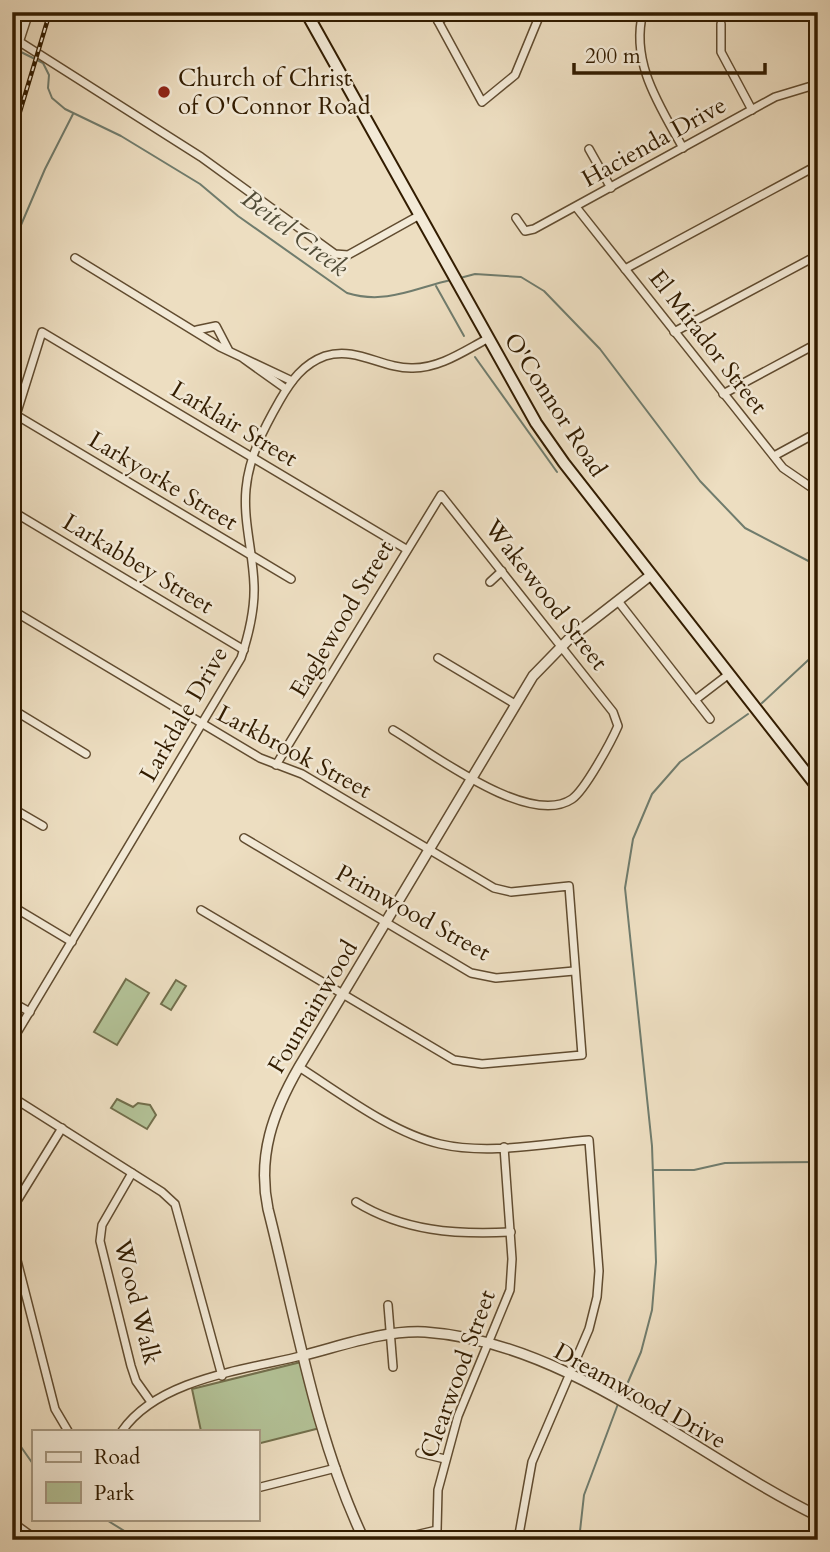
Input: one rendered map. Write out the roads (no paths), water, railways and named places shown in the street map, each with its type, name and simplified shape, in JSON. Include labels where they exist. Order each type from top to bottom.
[{"type":"main road","name":"O'Connor Road","points":[[306,12],[447,270],[552,446],[818,788]]},
{"type":"street","points":[[12,61],[15,39],[28,12]]},
{"type":"street","points":[[433,12],[482,102],[515,75],[541,12]]},
{"type":"street","points":[[438,21],[453,12]]},
{"type":"street","points":[[643,12],[639,34],[644,71],[683,148]]},
{"type":"street","points":[[722,24],[721,52],[752,110]]},
{"type":"street","points":[[15,39],[201,157],[335,254],[348,255],[418,216]]},
{"type":"street","name":"Hacienda Drive","points":[[516,218],[523,229],[529,231],[752,110],[790,91],[818,85]]},
{"type":"street","points":[[589,149],[611,188]]},
{"type":"street","points":[[625,269],[818,165]]},
{"type":"street","name":"El Mirador Street","points":[[576,207],[787,473],[818,492]]},
{"type":"street","points":[[674,332],[818,255]]},
{"type":"street","points":[[75,258],[228,349],[292,381]]},
{"type":"street","points":[[197,330],[216,326],[228,349]]},
{"type":"street","name":"Larklair Street","points":[[16,415],[42,332],[406,549]]},
{"type":"street","name":"Larkdale Drive","points":[[12,1041],[203,725],[244,650],[254,600],[245,506],[253,458],[264,427],[286,389],[307,365],[333,354],[367,356],[388,365],[415,368],[445,361],[487,339]]},
{"type":"street","points":[[723,394],[818,343]]},
{"type":"street","points":[[244,358],[250,366],[286,389]]},
{"type":"street","points":[[12,428],[16,415]]},
{"type":"street","name":"Larkyorke Street","points":[[16,415],[291,579]]},
{"type":"street","points":[[774,456],[818,432]]},
{"type":"street","name":"Eaglewood Street","points":[[276,765],[441,495]]},
{"type":"street","name":"Wakewood Street","points":[[441,495],[617,721],[616,731],[577,795],[569,801],[546,805],[526,803],[472,777]]},
{"type":"street","name":"Larkabbey Street","points":[[12,511],[244,650]]},
{"type":"street","points":[[490,582],[502,571]]},
{"type":"street","name":"Fountainwood","points":[[365,1540],[336,1468],[265,1196],[264,1175],[271,1126],[282,1096],[533,676],[561,646],[651,575]]},
{"type":"street","points":[[618,601],[710,719]]},
{"type":"street","name":"Larkbrook Street","points":[[12,610],[203,725],[276,765],[302,774],[502,891],[569,886],[575,971]]},
{"type":"street","points":[[438,658],[515,704]]},
{"type":"street","points":[[695,701],[729,674]]},
{"type":"street","points":[[12,709],[86,754]]},
{"type":"street","points":[[393,730],[472,777]]},
{"type":"street","points":[[12,808],[43,827]]},
{"type":"street","name":"Primwood Street","points":[[244,838],[481,977],[575,971]]},
{"type":"street","points":[[12,906],[72,942]]},
{"type":"street","points":[[201,910],[454,1060],[482,1064],[582,1055],[575,971]]},
{"type":"street","points":[[12,1002],[30,1012]]},
{"type":"street","points":[[299,1067],[419,1137],[453,1146],[504,1147],[589,1140],[598,1285],[590,1329],[568,1374],[532,1462],[517,1540]]},
{"type":"street","points":[[12,1097],[171,1199],[179,1211],[222,1376]]},
{"type":"street","points":[[12,1209],[62,1128]]},
{"type":"street","name":"Clearwood Street","points":[[394,1540],[437,1530],[438,1490],[458,1416],[510,1290],[510,1232],[504,1147]]},
{"type":"street","name":"Wood Walk","points":[[132,1173],[102,1225],[100,1241],[131,1366],[136,1381],[150,1402]]},
{"type":"street","points":[[356,1202],[377,1214],[444,1232],[510,1232]]},
{"type":"street","points":[[12,1241],[55,1409],[67,1430]]},
{"type":"street","points":[[388,1306],[393,1367]]},
{"type":"street","name":"Dreamwood Drive","points":[[123,1430],[150,1402],[180,1387],[391,1334],[425,1332],[489,1345],[568,1374],[630,1406],[818,1516]]},
{"type":"street","points":[[420,1453],[445,1459]]},
{"type":"street","points":[[259,1487],[336,1468]]},
{"type":"street","points":[[12,1522],[37,1540]]},
{"type":"waterway","name":"Beitel Creek","points":[[19,51],[43,63],[49,75],[48,88],[52,98],[65,109],[121,136],[200,184],[238,216],[347,293],[388,296],[451,280]]},
{"type":"waterway","points":[[12,246],[45,169],[73,114]]},
{"type":"waterway","name":"Beitel Creek","points":[[460,278],[475,274],[521,277],[544,291],[600,349],[700,481],[745,528],[818,566]]},
{"type":"waterway","points":[[436,286],[464,336]]},
{"type":"waterway","points":[[475,357],[557,472]]},
{"type":"waterway","points":[[762,703],[818,651]]},
{"type":"waterway","points":[[622,1396],[641,1352],[652,1310],[656,1262],[652,1146],[625,888],[633,839],[652,794],[680,762],[748,714]]},
{"type":"waterway","points":[[654,1170],[694,1170],[725,1163],[818,1162]]},
{"type":"waterway","points":[[579,1540],[584,1495],[618,1404]]},
{"type":"waterway","points":[[12,1434],[32,1463]]},
{"type":"waterway","points":[[107,1520],[139,1540]]},
{"type":"railway","points":[[12,138],[50,12]]},
{"type":"place","name":"Church of Christ of O'Connor Road","points":[[164,92]]}]
